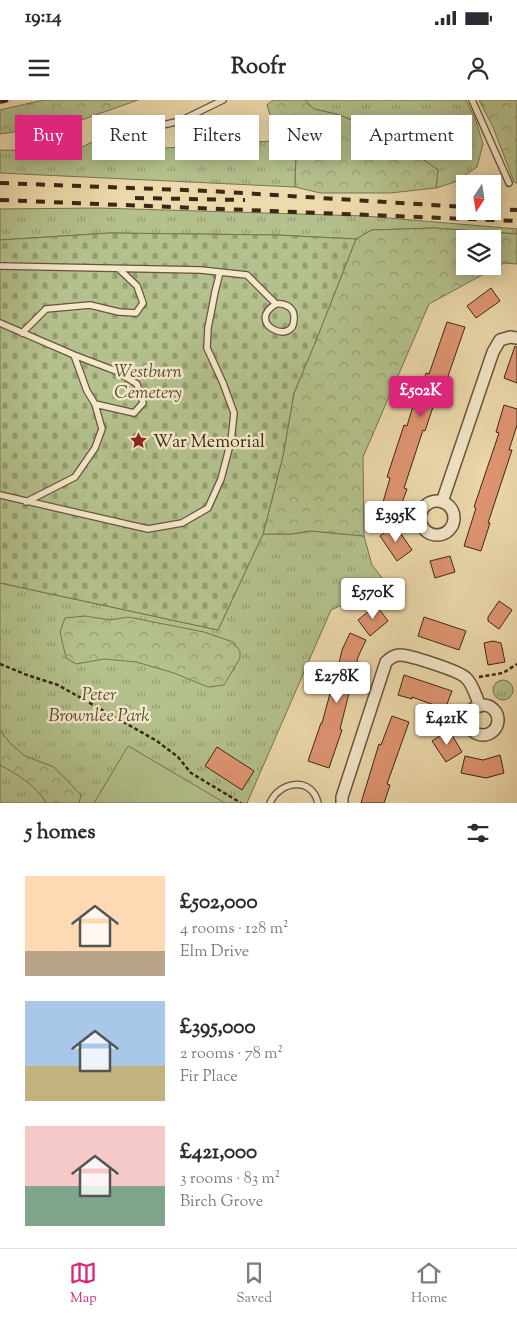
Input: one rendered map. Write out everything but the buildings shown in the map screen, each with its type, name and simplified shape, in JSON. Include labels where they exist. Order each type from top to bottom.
[{"type":"street","points":[[442,502],[493,352],[500,340],[510,337],[517,338]]},
{"type":"street","points":[[342,803],[342,797],[386,662],[391,657],[398,654],[408,656],[458,672],[466,677],[480,706]]},
{"type":"lane","points":[[165,124],[180,121],[223,100]]},
{"type":"lane","points":[[472,100],[509,183]]},
{"type":"lane","points":[[0,266],[119,268],[220,272],[247,275],[276,304],[290,307],[294,313],[292,327],[284,332],[270,329],[266,321],[266,315],[270,307],[276,304]]},
{"type":"lane","points":[[22,332],[46,309],[90,305],[119,312],[136,313],[143,303],[137,286],[119,268]]},
{"type":"lane","points":[[0,495],[148,529],[182,523],[208,508],[221,479],[231,441],[234,413],[207,348],[208,328],[220,272]]},
{"type":"lane","points":[[0,323],[116,371],[137,384],[143,403],[134,413],[95,404]]},
{"type":"lane","points":[[26,502],[75,477],[95,448],[102,429],[95,404],[87,391],[74,355]]},
{"type":"lane","points":[[270,803],[273,795],[281,788],[291,784],[302,785],[311,790],[318,803]]},
{"type":"path","points":[[0,664],[58,685],[157,741],[178,757],[191,773],[241,803]]},
{"type":"path","points":[[468,681],[503,673],[517,664]]},
{"type":"green space","points":[[43,100],[138,100],[82,120],[82,115],[15,115],[15,132],[0,134],[0,110]]},
{"type":"green space","points":[[273,100],[305,100],[314,109],[340,115],[270,115],[267,105]]},
{"type":"green space","points":[[305,100],[466,100],[476,121],[483,144],[477,167],[465,175],[456,175],[455,182],[436,188],[438,170],[424,160],[472,160],[472,115],[351,115],[351,120],[341,115],[314,109]]},
{"type":"green space","points":[[479,100],[517,100],[517,183],[514,182],[493,127]]},
{"type":"green space","points":[[341,115],[351,120],[351,160],[424,160],[438,170],[436,188],[390,193],[320,193],[295,187],[296,160],[341,160]]},
{"type":"green space","points":[[269,141],[269,160],[296,160],[295,187],[0,173],[0,150],[15,150],[15,160],[82,160],[82,147],[92,142],[92,160],[165,160],[165,148],[175,147],[175,160],[259,160],[259,142]]},
{"type":"green space","points":[[98,208],[365,216],[517,229],[517,234],[501,233],[501,230],[434,228],[372,230],[356,239],[276,235],[110,233],[0,240],[0,209]]},
{"type":"green space","points":[[434,228],[462,230],[456,230],[456,275],[482,275],[429,304],[363,457],[364,536],[311,531],[291,534],[263,534],[283,456],[294,393],[356,239],[372,230]]},
{"type":"green space","name":"Westburn Cemetery","points":[[110,233],[276,235],[356,239],[294,393],[283,456],[263,534],[218,630],[0,583],[0,240]]},
{"type":"green space","points":[[501,233],[517,234],[517,264],[504,263],[501,265]]},
{"type":"green space","name":"Peter Brownlee Park","points":[[311,531],[364,536],[372,565],[387,584],[331,610],[247,803],[0,803],[0,583],[218,630],[263,534],[291,534]]},
{"type":"green space","points":[[85,616],[110,620],[128,617],[204,632],[233,642],[240,651],[240,658],[224,685],[208,687],[174,673],[136,662],[104,659],[76,664],[66,658],[60,632],[65,618]]},
{"type":"green space","points":[[503,680],[510,683],[513,690],[510,697],[503,700],[496,697],[493,690],[496,683]]},
{"type":"green space","points":[[0,730],[10,743],[25,756],[54,767],[81,795],[79,803],[46,803],[37,791],[20,776],[0,765]]},
{"type":"green space","points":[[128,746],[130,747],[225,803],[94,803]]},
{"type":"railway","points":[[0,102],[8,100]]},
{"type":"railway","points":[[0,183],[210,191],[456,206]]},
{"type":"railway","points":[[135,198],[245,200]]},
{"type":"railway","points":[[0,200],[517,221]]},
{"type":"railway","points":[[501,209],[517,210]]},
{"type":"place","name":"War Memorial","points":[[139,441]]}]
